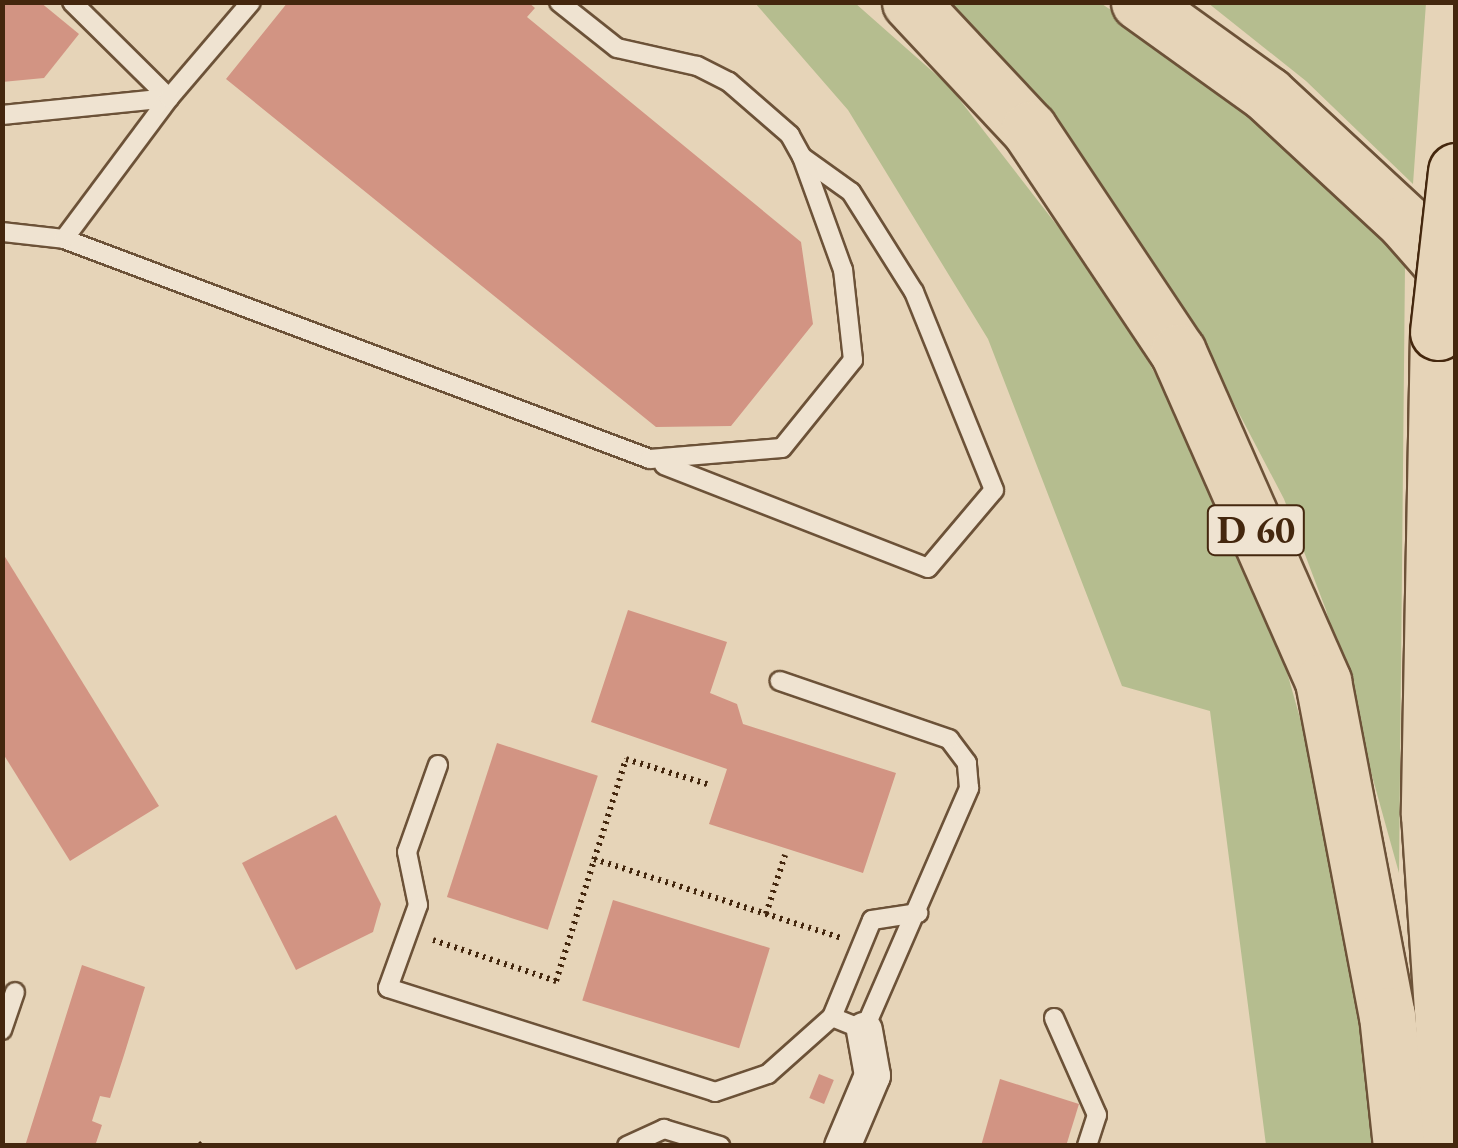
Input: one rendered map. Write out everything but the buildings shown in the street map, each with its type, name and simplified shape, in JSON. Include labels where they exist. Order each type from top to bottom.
[{"type":"highway","name":"D 60","points":[[910,2],[1029,129],[1178,352],[1322,681],[1386,1015],[1402,1146]]},
{"type":"highway","points":[[1139,2],[1268,94],[1405,222],[1456,280]]},
{"type":"highway","points":[[1451,1146],[1429,814],[1438,332],[1456,171]]},
{"type":"street","points":[[842,1146],[872,1074],[848,1023]]},
{"type":"lane","points":[[72,2],[169,98]]},
{"type":"lane","points":[[64,239],[169,98],[251,2]]},
{"type":"lane","points":[[559,2],[617,48],[697,66],[730,82],[790,135],[802,157],[843,270],[854,339],[848,370],[782,448],[650,459]]},
{"type":"lane","points":[[2,115],[169,98]]},
{"type":"lane","points":[[2,232],[64,239],[928,568],[994,490],[914,292],[851,192],[802,157]]},
{"type":"lane","points":[[438,764],[407,852],[418,906],[388,988],[715,1092],[768,1074],[848,1023],[918,913],[970,788],[967,763],[949,739],[780,681]]},
{"type":"lane","points":[[848,1023],[862,945],[872,920],[918,913]]},
{"type":"lane","points":[[2,1030],[15,992]]},
{"type":"lane","points":[[1054,1018],[1097,1115],[1087,1146]]},
{"type":"lane","points":[[627,1146],[664,1129],[720,1146]]},
{"type":"path","points":[[408,931],[556,981],[626,759],[707,784]]},
{"type":"path","points":[[766,914],[785,855]]},
{"type":"path","points":[[594,860],[862,945]]},
{"type":"green space","points":[[1099,2],[1211,77],[1359,214],[1405,266],[1399,873],[1326,610],[1284,499],[1188,316],[1040,111],[940,3]]},
{"type":"green space","points":[[755,3],[855,3],[949,86],[1111,295],[1211,474],[1270,612],[1324,803],[1349,925],[1372,1145],[1266,1145],[1210,711],[1122,686],[988,339],[848,110]]},
{"type":"green space","points":[[1208,3],[1426,3],[1413,184],[1306,81]]}]
